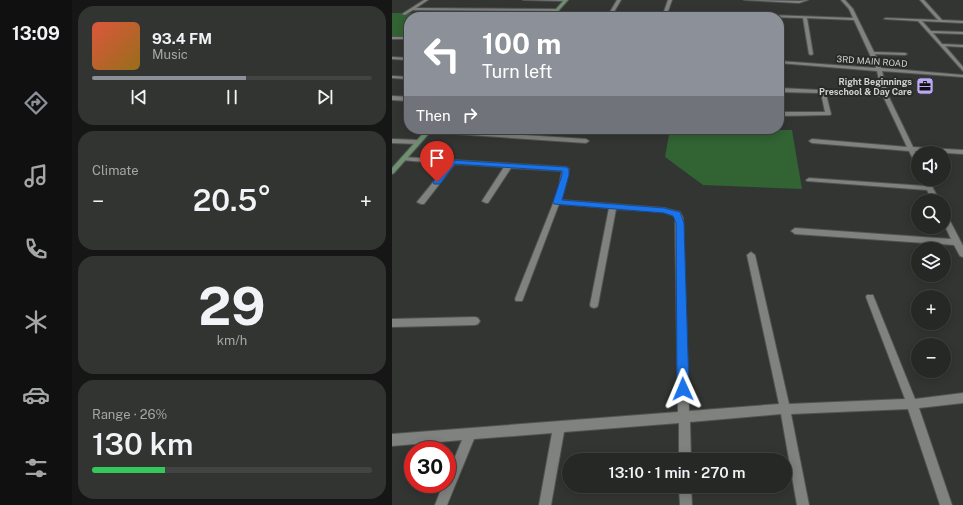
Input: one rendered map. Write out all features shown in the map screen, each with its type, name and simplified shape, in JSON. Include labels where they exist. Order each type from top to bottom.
[{"type":"street","points":[[407,12],[426,0]]},
{"type":"street","points":[[525,0],[566,0]]},
{"type":"street","points":[[411,9],[556,10],[566,0]]},
{"type":"street","points":[[612,12],[619,0]]},
{"type":"street","points":[[666,12],[670,0]]},
{"type":"street","points":[[746,0],[799,2],[806,0]]},
{"type":"street","points":[[843,0],[850,9],[872,53],[879,70],[885,95],[911,147]]},
{"type":"street","points":[[922,0],[941,21]]},
{"type":"street","points":[[784,16],[855,19]]},
{"type":"street","points":[[805,17],[811,54]]},
{"type":"street","points":[[886,19],[963,22]]},
{"type":"street","points":[[919,20],[963,70]]},
{"type":"street","points":[[930,32],[963,33]]},
{"type":"street","points":[[392,38],[403,38]]},
{"type":"street","points":[[398,42],[403,38]]},
{"type":"street","points":[[941,45],[963,46]]},
{"type":"street","points":[[872,53],[905,54]]},
{"type":"street","points":[[392,58],[404,59]]},
{"type":"street","name":"3RD MAIN ROAD","points":[[784,62],[963,76]]},
{"type":"street","points":[[392,77],[404,78]]},
{"type":"street","points":[[784,90],[885,95]]},
{"type":"street","points":[[784,114],[828,114],[823,92]]},
{"type":"street","points":[[392,98],[404,99]]},
{"type":"street","points":[[392,172],[425,134]]},
{"type":"street","points":[[481,134],[586,142]]},
{"type":"street","points":[[392,141],[418,142]]},
{"type":"street","points":[[812,141],[911,149]]},
{"type":"street","points":[[951,151],[963,152]]},
{"type":"street","points":[[403,159],[566,169],[557,202],[519,299]]},
{"type":"street","points":[[421,202],[453,162]]},
{"type":"street","points":[[486,201],[510,165]]},
{"type":"street","points":[[809,180],[929,188],[932,194]]},
{"type":"street","points":[[557,202],[664,210],[677,214],[679,218],[685,453]]},
{"type":"street","points":[[594,305],[614,206]]},
{"type":"street","points":[[795,231],[956,242]]},
{"type":"street","points":[[951,232],[963,254]]},
{"type":"street","points":[[751,255],[786,409],[803,505]]},
{"type":"street","points":[[870,297],[912,404],[946,505]]},
{"type":"street","points":[[392,323],[475,321]]},
{"type":"street","points":[[392,440],[786,409],[912,404],[963,398]]},
{"type":"street","points":[[545,505],[559,427]]},
{"type":"street","points":[[440,505],[470,434]]},
{"type":"street","points":[[685,493],[686,505]]},
{"type":"green space","points":[[392,13],[404,13],[404,36],[392,36]]},
{"type":"green space","points":[[784,130],[792,130],[802,189],[703,185],[665,157],[669,134],[784,134]]},
{"type":"place","name":"Right Beginnings Preschool & Day Care","points":[[925,86]]},
{"type":"route","points":[[437,182],[453,162],[560,168],[566,169],[566,175],[557,202],[664,210],[677,214],[680,223],[683,389]]}]
